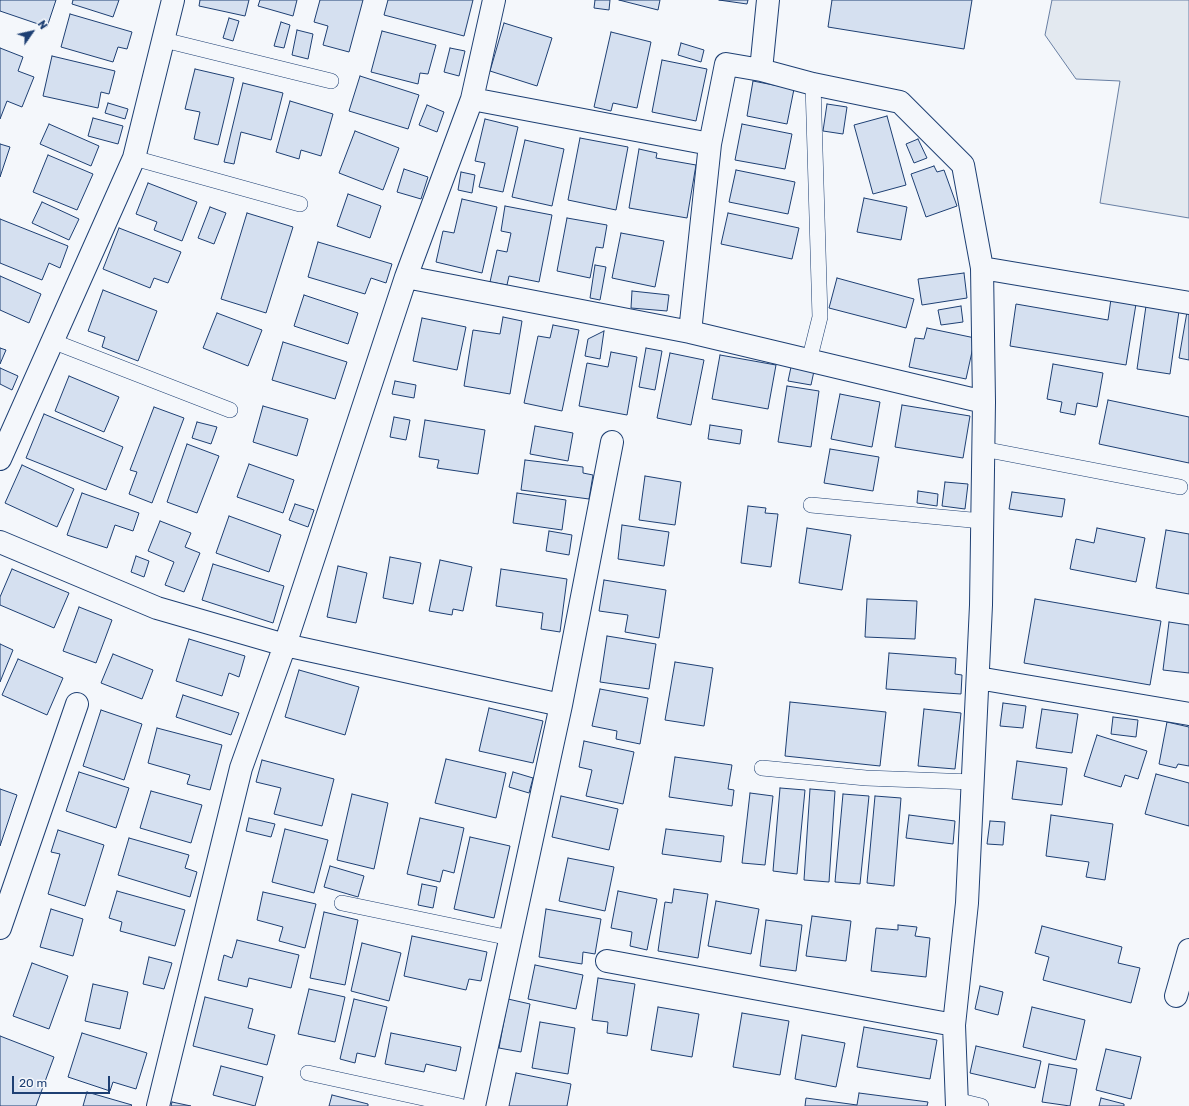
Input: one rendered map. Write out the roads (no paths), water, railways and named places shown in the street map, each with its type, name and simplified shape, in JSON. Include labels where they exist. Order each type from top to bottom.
[{"type":"street","points":[[0,459],[134,158],[173,0]]},
{"type":"street","points":[[158,1106],[241,768],[285,645],[406,277],[472,99],[494,0]]},
{"type":"street","points":[[761,70],[768,0]]},
{"type":"street","points":[[690,332],[710,144],[726,64],[761,70],[813,84],[900,102],[963,165],[982,268],[984,402],[978,678],[973,782],[967,903],[954,1024],[956,1103]]},
{"type":"street","points":[[472,99],[710,144]]},
{"type":"street","points":[[982,268],[1189,303]]},
{"type":"street","points":[[406,277],[690,332],[984,402]]},
{"type":"street","points":[[474,1106],[561,705],[612,442]]},
{"type":"street","points":[[0,542],[157,608],[285,645],[561,705]]},
{"type":"street","points":[[978,678],[1189,714]]},
{"type":"street","points":[[0,928],[6,893],[77,704]]},
{"type":"street","points":[[1176,996],[1189,950]]},
{"type":"street","points":[[607,961],[954,1024]]},
{"type":"lane","points":[[164,40],[331,81]]},
{"type":"lane","points":[[809,361],[820,317],[813,84]]},
{"type":"lane","points":[[134,158],[300,204]]},
{"type":"lane","points":[[52,341],[230,410]]},
{"type":"lane","points":[[983,449],[1180,487]]},
{"type":"lane","points":[[811,505],[982,522]]},
{"type":"lane","points":[[762,768],[866,778],[973,782]]},
{"type":"lane","points":[[342,902],[510,938]]},
{"type":"lane","points":[[308,1074],[460,1106]]},
{"type":"lane","points":[[956,1103],[981,1106]]}]
